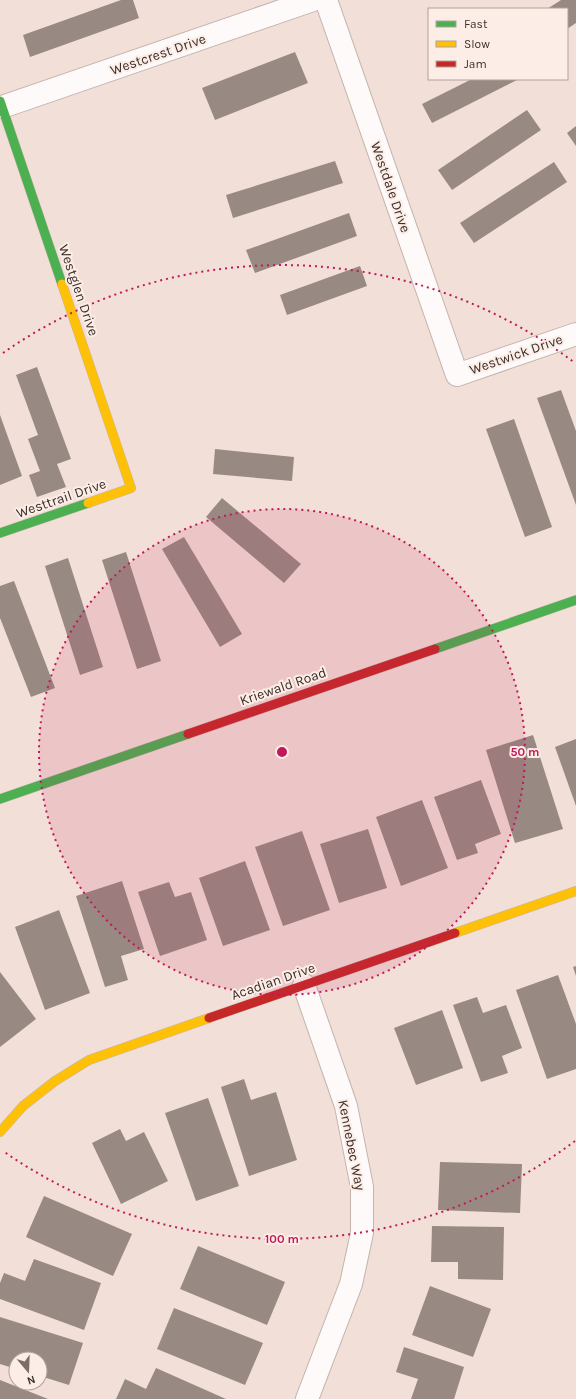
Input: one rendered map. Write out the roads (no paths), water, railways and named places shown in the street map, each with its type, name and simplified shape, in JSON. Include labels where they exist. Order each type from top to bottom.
[{"type":"street","name":"Westcrest Drive","points":[[1,104],[313,0]]},
{"type":"street","name":"Westdale Drive","points":[[326,0],[457,375]]},
{"type":"street","name":"Westglen Drive","points":[[1,104],[131,488]]},
{"type":"street","name":"Westwick Drive","points":[[457,375],[576,334]]},
{"type":"street","name":"Westtrail Drive","points":[[0,533],[131,488]]},
{"type":"street","name":"Kriewald Road","points":[[0,799],[576,600]]},
{"type":"street","name":"Acadian Drive","points":[[0,1132],[23,1106],[55,1081],[88,1060],[576,891]]},
{"type":"street","name":"Kennebec Way","points":[[304,985],[346,1106],[362,1187],[362,1233],[351,1284],[307,1399]]}]
